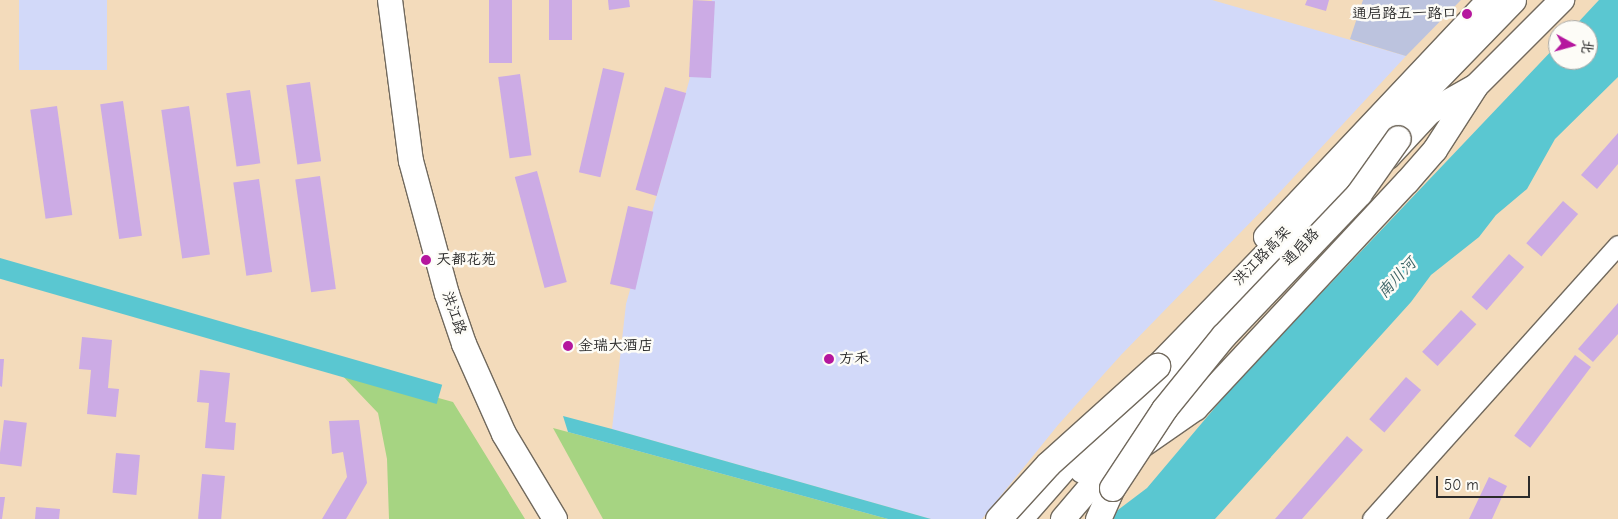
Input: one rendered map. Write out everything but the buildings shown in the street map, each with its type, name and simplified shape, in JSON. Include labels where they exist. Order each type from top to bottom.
[{"type":"highway","name":"洪江路高架","points":[[1019,519],[1157,366],[1513,0]]},
{"type":"highway","name":"洪江路高架","points":[[1040,519],[1064,488],[1531,0]]},
{"type":"highway","points":[[1098,519],[1112,488],[1164,409],[1224,335],[1359,193],[1398,138]]},
{"type":"highway","points":[[998,519],[1048,464],[1157,366]]},
{"type":"main road","name":"洪江路","points":[[390,0],[412,161],[447,294],[464,344],[504,434],[554,519]]},
{"type":"main road","name":"洪江路","points":[[404,0],[425,156],[460,289],[514,421],[569,519]]},
{"type":"main road","name":"通启路","points":[[1011,519],[1278,225],[1489,0]]},
{"type":"main road","name":"通启路","points":[[1063,519],[1261,289],[1430,112],[1476,86],[1562,0]]},
{"type":"main road","points":[[1089,489],[1117,462],[1196,408],[1435,150],[1476,86]]},
{"type":"street","points":[[1372,519],[1618,246]]},
{"type":"shaded area","points":[[19,0],[107,0],[107,70],[19,70]]},
{"type":"shaded area","points":[[712,0],[1212,0],[1406,56],[1280,192],[1121,355],[1058,425],[982,519],[931,519],[612,429],[626,304]]},
{"type":"shaded area","points":[[1363,0],[1461,0],[1406,56],[1350,39]]},
{"type":"green space","points":[[337,370],[453,402],[525,519],[389,519],[387,459],[378,413]]},
{"type":"green space","points":[[553,428],[568,432],[888,519],[603,519]]},
{"type":"water","name":"南川河","points":[[1599,0],[1618,0],[1618,77],[1555,139],[1527,189],[1496,215],[1479,237],[1431,275],[1411,302],[1215,519],[1106,519],[1147,488],[1234,385],[1548,55],[1548,70],[1598,70],[1598,20],[1580,20]]},
{"type":"water","points":[[0,258],[442,385],[437,404],[0,279]]},
{"type":"water","points":[[563,416],[931,519],[888,519],[568,432]]},
{"type":"place","name":"通启路五一路口","points":[[1467,14]]},
{"type":"place","name":"天都花苑","points":[[426,260]]},
{"type":"place","name":"金瑞大酒店","points":[[568,346]]},
{"type":"place","name":"方禾","points":[[829,359]]}]
